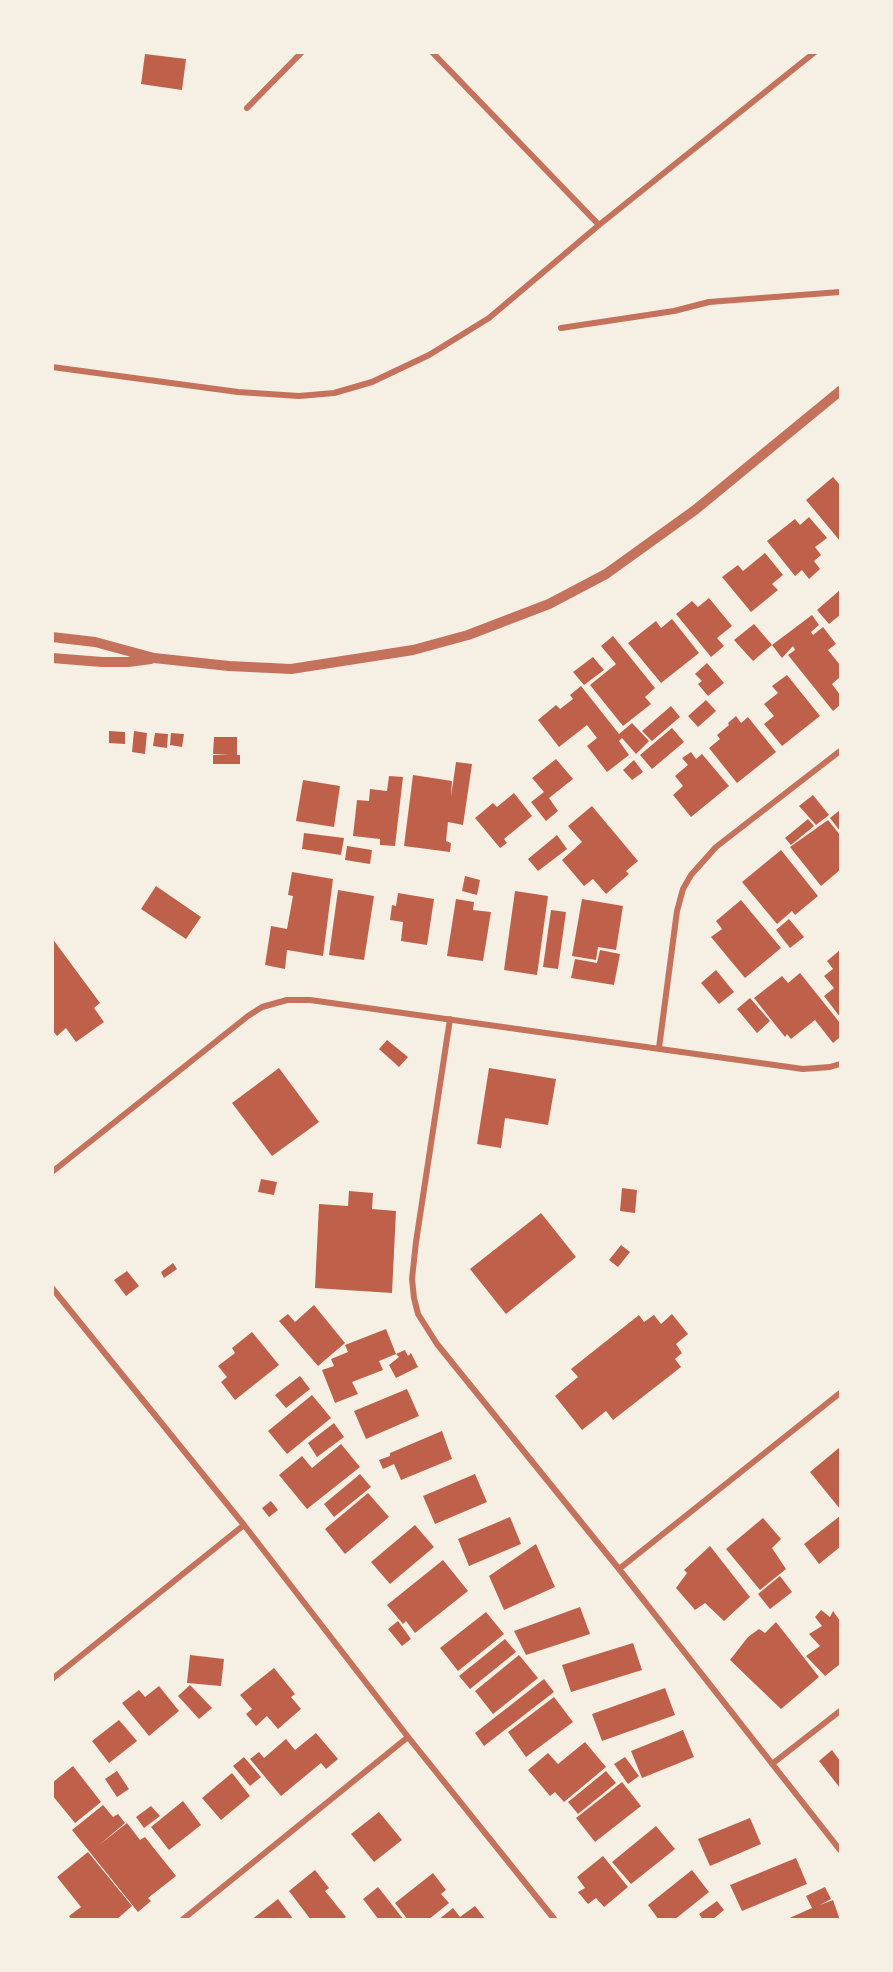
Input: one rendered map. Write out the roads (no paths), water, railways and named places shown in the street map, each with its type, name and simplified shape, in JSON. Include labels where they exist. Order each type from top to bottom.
[{"type":"street","points":[[247,108],[302,52]]},
{"type":"street","points":[[432,52],[599,225]]},
{"type":"street","points":[[52,367],[238,392],[299,396],[334,393],[372,382],[420,360],[489,318],[599,225],[815,52]]},
{"type":"street","points":[[561,328],[674,311],[709,302],[840,292]]},
{"type":"street","points":[[52,637],[95,642],[154,658],[229,666],[291,669],[413,650],[468,635],[549,604],[606,574],[695,510],[840,391]]},
{"type":"street","points":[[52,658],[110,662],[154,658]]},
{"type":"street","points":[[659,1048],[677,911],[683,889],[691,875],[716,847],[840,751]]},
{"type":"street","points":[[52,1172],[225,1033],[273,1002],[287,1000],[310,1000],[803,1069],[840,1064]]},
{"type":"street","points":[[450,1019],[416,1242],[412,1279],[418,1314],[437,1344],[619,1569],[840,1850]]},
{"type":"street","points":[[52,1288],[244,1525],[408,1737],[555,1920]]},
{"type":"street","points":[[619,1569],[840,1393]]},
{"type":"street","points":[[52,1679],[244,1525]]},
{"type":"street","points":[[772,1764],[840,1711]]},
{"type":"street","points":[[182,1920],[408,1737]]}]
